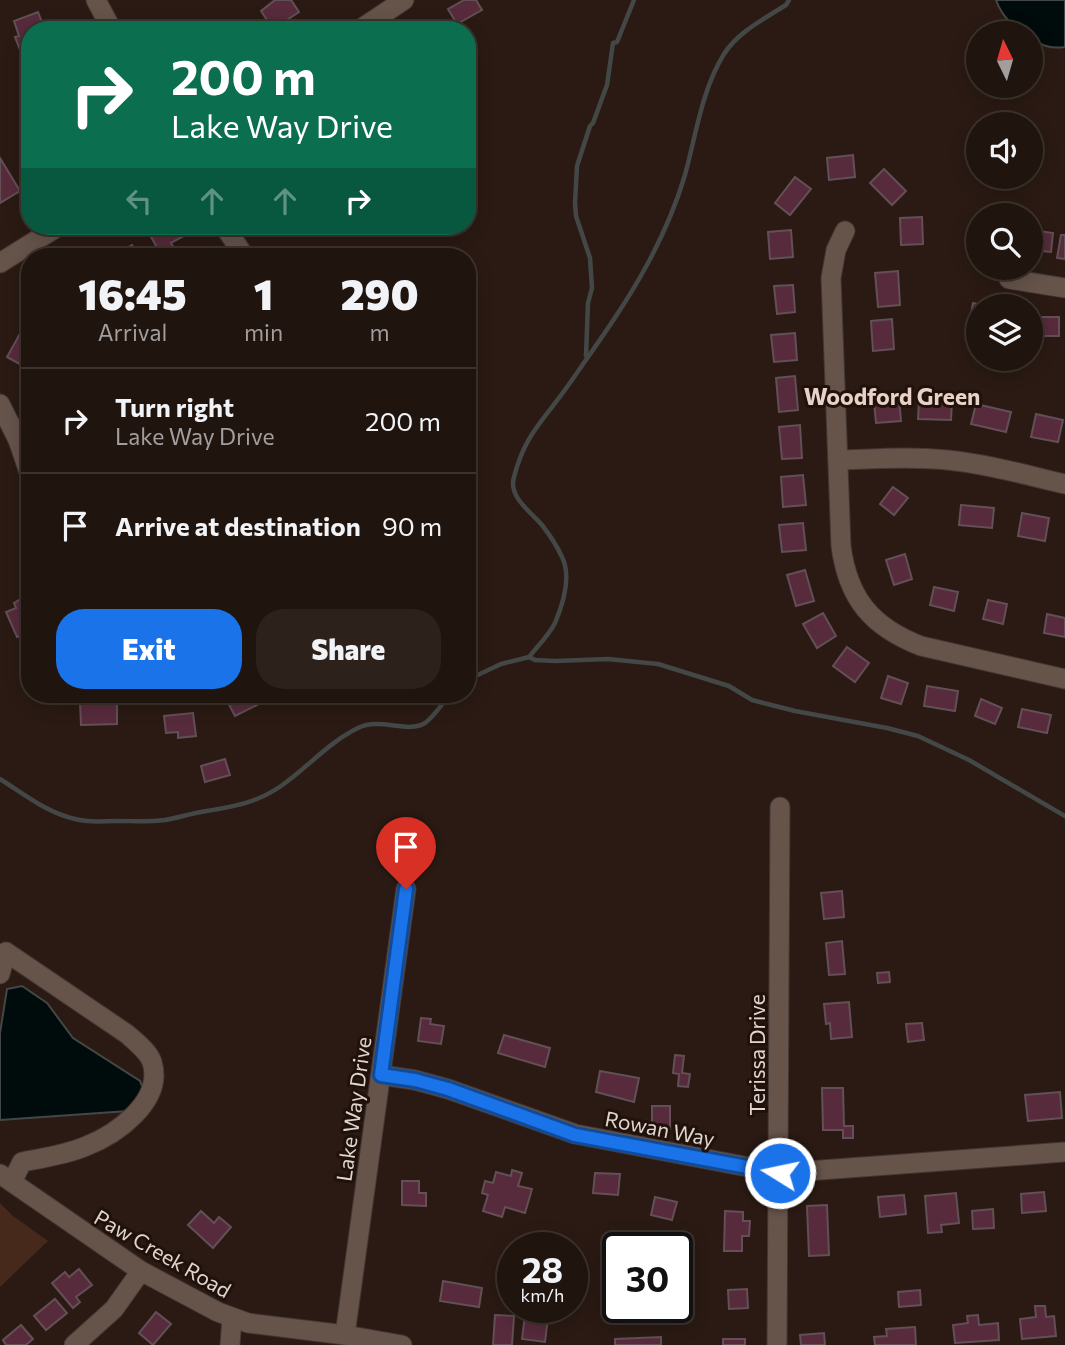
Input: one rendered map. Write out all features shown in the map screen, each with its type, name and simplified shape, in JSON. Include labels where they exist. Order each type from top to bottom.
[{"type":"street","points":[[96,0],[107,21]]},
{"type":"street","points":[[372,21],[404,0]]},
{"type":"street","points":[[845,231],[836,250],[831,278],[844,563],[849,582],[858,599],[877,621],[893,634],[921,646],[1065,679]]},
{"type":"street","points":[[24,248],[45,235]]},
{"type":"street","points":[[0,263],[21,250]]},
{"type":"street","points":[[1015,280],[1065,288]]},
{"type":"street","points":[[0,404],[21,449]]},
{"type":"street","points":[[838,460],[946,460],[1065,484]]},
{"type":"street","name":"Terissa Drive","points":[[778,1345],[780,807]]},
{"type":"street","name":"Lake Way Drive","points":[[345,1335],[406,889]]},
{"type":"street","points":[[0,974],[6,952],[127,1034],[142,1047],[151,1060],[154,1079],[147,1101],[111,1132],[88,1146],[22,1163],[6,1178]]},
{"type":"street","name":"Rowan Way","points":[[381,1075],[448,1089],[575,1135],[780,1173],[1065,1152]]},
{"type":"street","name":"Paw Creek Road","points":[[6,1178],[141,1271],[188,1298],[232,1318],[279,1328],[345,1335],[402,1345]]},
{"type":"street","points":[[74,1345],[114,1309],[141,1271]]},
{"type":"street","points":[[230,1345],[232,1318]]},
{"type":"shaded area","points":[[996,0],[1065,0],[1065,47],[1055,48],[1043,44],[1043,21],[1008,21]]},
{"type":"shaded area","points":[[22,986],[47,1003],[73,1038],[140,1081],[143,1089],[128,1111],[0,1120],[0,1033],[7,989]]},
{"type":"shaded area","points":[[0,1203],[13,1216],[48,1241],[0,1287]]},
{"type":"building","points":[[275,0],[291,0],[299,12],[285,21],[268,21],[261,11]]},
{"type":"building","points":[[464,0],[476,0],[482,10],[462,21],[455,21],[448,9]]},
{"type":"building","points":[[38,12],[42,21],[21,21],[20,50],[15,37],[19,36],[14,21]]},
{"type":"building","points":[[853,155],[855,177],[829,180],[827,158]]},
{"type":"building","points":[[0,158],[20,191],[0,203]]},
{"type":"building","points":[[884,169],[906,191],[892,205],[870,183]]},
{"type":"building","points":[[795,177],[811,189],[790,215],[775,203]]},
{"type":"building","points":[[922,217],[923,244],[901,245],[900,218]]},
{"type":"building","points":[[791,230],[793,257],[770,259],[768,232]]},
{"type":"building","points":[[1043,232],[1053,233],[1051,252],[1043,251]]},
{"type":"building","points":[[150,235],[185,235],[171,243],[174,248],[157,248]]},
{"type":"building","points":[[1061,235],[1065,235],[1065,259],[1057,258]]},
{"type":"building","points":[[898,271],[900,305],[878,307],[875,273]]},
{"type":"building","points":[[793,285],[795,312],[777,314],[774,286]]},
{"type":"building","points":[[1043,317],[1059,317],[1059,336],[1043,336]]},
{"type":"building","points":[[892,319],[894,349],[873,351],[871,321]]},
{"type":"building","points":[[21,332],[21,365],[7,357]]},
{"type":"building","points":[[795,333],[797,360],[774,362],[771,335]]},
{"type":"building","points":[[795,376],[798,410],[779,412],[776,378]]},
{"type":"building","points":[[899,399],[901,421],[876,423],[874,402]]},
{"type":"building","points":[[919,400],[952,400],[951,420],[918,419]]},
{"type":"building","points":[[976,404],[1011,412],[1006,432],[971,424]]},
{"type":"building","points":[[1036,414],[1063,420],[1058,442],[1031,437]]},
{"type":"building","points":[[800,425],[802,458],[782,459],[779,427]]},
{"type":"building","points":[[803,475],[806,505],[783,507],[781,477]]},
{"type":"building","points":[[893,487],[908,498],[894,515],[880,504]]},
{"type":"building","points":[[961,505],[994,508],[992,528],[959,525]]},
{"type":"building","points":[[1022,513],[1049,518],[1045,541],[1018,536]]},
{"type":"building","points":[[803,523],[806,550],[782,552],[779,525]]},
{"type":"building","points":[[905,554],[912,579],[894,585],[886,560]]},
{"type":"building","points":[[805,570],[814,601],[796,606],[787,575]]},
{"type":"building","points":[[934,587],[958,592],[954,611],[930,605]]},
{"type":"building","points":[[21,599],[21,635],[17,637],[6,612],[16,608],[14,603]]},
{"type":"building","points":[[988,600],[1007,604],[1003,624],[983,619]]},
{"type":"building","points":[[823,613],[836,636],[817,648],[803,624]]},
{"type":"building","points":[[1047,614],[1065,618],[1065,637],[1044,633]]},
{"type":"building","points":[[847,647],[869,663],[855,682],[833,666]]},
{"type":"building","points":[[888,676],[908,683],[901,704],[881,698]]},
{"type":"building","points":[[927,686],[958,691],[955,711],[924,706]]},
{"type":"building","points":[[981,699],[1002,708],[995,724],[975,716]]},
{"type":"building","points":[[80,703],[117,703],[117,724],[81,725]]},
{"type":"building","points":[[228,703],[261,703],[235,716]]},
{"type":"building","points":[[1022,709],[1051,715],[1047,733],[1018,727]]},
{"type":"building","points":[[193,713],[196,736],[178,738],[178,732],[166,733],[164,716]]},
{"type":"building","points":[[225,759],[230,775],[205,782],[201,766]]},
{"type":"building","points":[[842,891],[844,917],[824,919],[821,893]]},
{"type":"building","points":[[842,941],[845,974],[829,975],[826,943]]},
{"type":"building","points":[[889,972],[890,982],[878,983],[877,973]]},
{"type":"building","points":[[849,1002],[852,1037],[831,1039],[830,1023],[826,1024],[824,1004]]},
{"type":"building","points":[[421,1018],[431,1019],[430,1024],[444,1026],[441,1044],[418,1041]]},
{"type":"building","points":[[922,1023],[924,1040],[908,1042],[906,1024]]},
{"type":"building","points":[[504,1035],[550,1048],[545,1067],[498,1053]]},
{"type":"building","points":[[675,1055],[684,1056],[682,1073],[690,1074],[688,1087],[678,1086],[679,1074],[673,1073]]},
{"type":"building","points":[[600,1071],[639,1078],[634,1102],[596,1092]]},
{"type":"building","points":[[822,1088],[843,1088],[844,1126],[853,1126],[853,1138],[843,1138],[843,1130],[823,1130]]},
{"type":"building","points":[[1060,1092],[1062,1118],[1028,1121],[1025,1095]]},
{"type":"building","points":[[652,1106],[670,1106],[670,1129],[652,1129]]},
{"type":"building","points":[[512,1170],[522,1173],[518,1186],[532,1189],[525,1213],[505,1207],[502,1217],[483,1211],[488,1195],[482,1193],[485,1181],[493,1183],[496,1172],[511,1176]]},
{"type":"building","points":[[595,1173],[620,1174],[618,1195],[593,1193]]},
{"type":"building","points":[[402,1181],[419,1181],[419,1193],[426,1193],[426,1206],[402,1205]]},
{"type":"building","points":[[1044,1192],[1046,1211],[1022,1213],[1021,1194]]},
{"type":"building","points":[[956,1193],[959,1223],[941,1225],[942,1232],[928,1233],[925,1196]]},
{"type":"building","points":[[904,1195],[906,1214],[880,1217],[878,1197]]},
{"type":"building","points":[[655,1197],[677,1202],[672,1220],[651,1215]]},
{"type":"building","points":[[827,1205],[829,1255],[809,1256],[807,1206]]},
{"type":"building","points":[[993,1209],[994,1228],[973,1229],[972,1211]]},
{"type":"building","points":[[201,1211],[214,1223],[219,1217],[231,1227],[213,1248],[188,1225]]},
{"type":"building","points":[[725,1211],[743,1212],[743,1221],[750,1221],[749,1236],[742,1236],[742,1251],[724,1251]]},
{"type":"building","points":[[79,1269],[92,1285],[76,1297],[80,1302],[73,1308],[52,1283],[65,1272],[69,1277]]},
{"type":"building","points":[[443,1281],[482,1288],[479,1307],[440,1301]]},
{"type":"building","points":[[747,1289],[748,1308],[729,1309],[728,1290]]},
{"type":"building","points":[[920,1290],[921,1305],[899,1307],[898,1292]]},
{"type":"building","points":[[55,1299],[67,1313],[46,1330],[34,1316]]},
{"type":"building","points":[[1035,1306],[1045,1306],[1046,1317],[1054,1316],[1056,1336],[1022,1339],[1020,1319],[1036,1317]]},
{"type":"building","points":[[156,1312],[171,1324],[153,1345],[139,1333]]},
{"type":"building","points":[[497,1315],[497,1323],[514,1323],[512,1345],[493,1345]]},
{"type":"building","points":[[978,1315],[979,1325],[998,1323],[999,1340],[955,1343],[953,1325],[968,1323],[967,1316]]},
{"type":"building","points":[[524,1323],[547,1323],[545,1342],[522,1339]]},
{"type":"building","points":[[21,1325],[33,1339],[26,1345],[6,1345],[3,1340]]},
{"type":"building","points":[[915,1327],[916,1345],[875,1345],[874,1337],[887,1336],[886,1329]]},
{"type":"building","points":[[824,1333],[825,1345],[801,1345],[800,1335]]},
{"type":"building","points":[[661,1337],[661,1345],[615,1345],[615,1339]]},
{"type":"building","points":[[723,1339],[745,1339],[745,1345],[723,1345]]},
{"type":"waterway","points":[[586,356],[588,303],[592,288],[590,258],[576,216],[577,166],[607,85],[613,43],[617,42],[634,0]]},
{"type":"waterway","points":[[529,657],[555,623],[563,599],[566,573],[562,557],[553,540],[517,498],[513,484],[518,462],[536,429],[630,295],[654,252],[678,197],[705,97],[724,54],[744,33],[786,5],[789,0]]},
{"type":"waterway","points":[[476,676],[501,664],[529,657],[535,660],[608,659],[658,664],[729,686],[752,700],[918,736],[969,760],[1065,816]]},
{"type":"waterway","points":[[0,779],[45,808],[75,819],[96,822],[170,819],[262,797],[281,786],[337,740],[358,728],[376,724],[418,726],[429,720],[443,703]]},
{"type":"district","name":"Woodford Green","points":[[892,396]]},
{"type":"route","points":[[406,889],[381,1075],[448,1089],[575,1135],[780,1173]]}]
